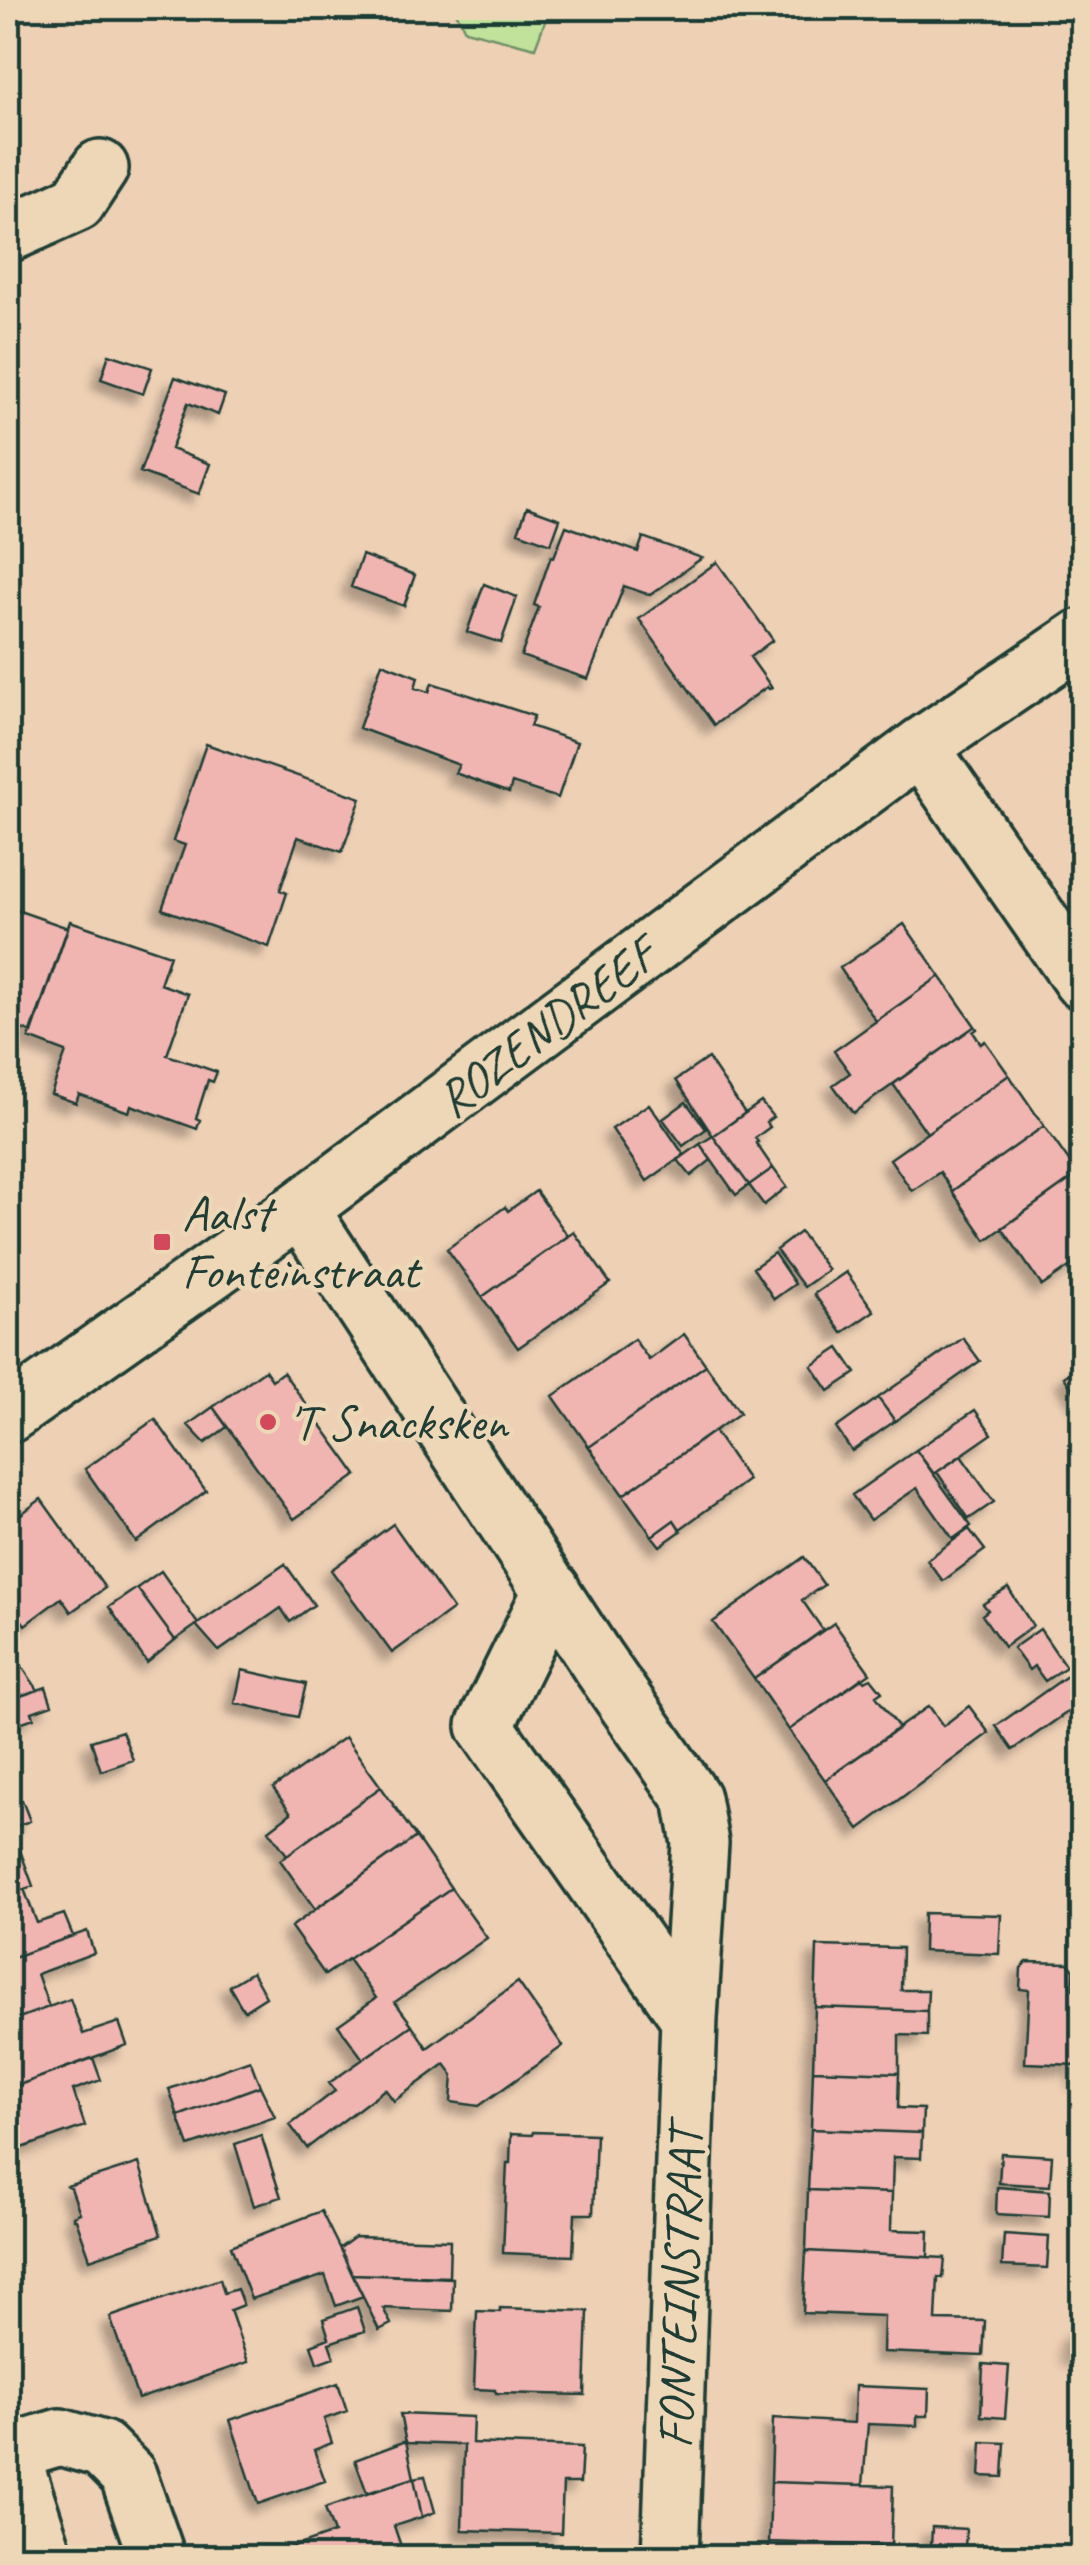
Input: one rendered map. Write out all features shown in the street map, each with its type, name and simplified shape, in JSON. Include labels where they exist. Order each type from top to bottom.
[{"type":"street","points":[[8,234],[77,203],[100,168]]},
{"type":"street","name":"ROZENDREEF","points":[[8,1415],[300,1209],[920,747],[1082,637]]},
{"type":"street","points":[[920,747],[1082,980]]},
{"type":"street","name":"FONTEINSTRAAT","points":[[300,1209],[692,1798],[700,1843],[689,2018],[670,2558]]},
{"type":"street","points":[[552,1590],[486,1726],[689,2018]]},
{"type":"street","points":[[45,2558],[9,2447],[60,2437],[102,2449],[128,2475],[157,2558]]},
{"type":"green space","points":[[454,8],[550,8],[535,48],[465,30]]},
{"type":"building","points":[[109,354],[152,368],[143,394],[101,379]]},
{"type":"building","points":[[175,377],[225,395],[218,415],[188,403],[171,449],[210,464],[199,494],[140,472]]},
{"type":"building","points":[[527,507],[560,519],[551,544],[518,532]]},
{"type":"building","points":[[566,526],[638,552],[643,537],[702,558],[650,595],[624,586],[588,679],[521,656],[539,607],[534,605]]},
{"type":"building","points":[[362,555],[415,575],[404,606],[351,587]]},
{"type":"building","points":[[717,562],[773,640],[750,657],[772,688],[767,687],[714,725],[639,619]]},
{"type":"building","points":[[484,584],[517,597],[501,643],[467,632]]},
{"type":"building","points":[[382,663],[418,677],[415,688],[429,692],[432,683],[534,716],[530,726],[577,742],[558,798],[512,783],[509,793],[455,773],[459,765],[359,728]]},
{"type":"building","points":[[206,744],[361,798],[342,852],[298,837],[280,890],[287,893],[269,947],[162,909],[185,845],[173,841]]},
{"type":"building","points":[[8,907],[68,928],[32,1033],[8,1024]]},
{"type":"building","points":[[70,921],[170,955],[160,984],[188,994],[167,1055],[217,1072],[213,1082],[208,1080],[196,1118],[200,1120],[197,1129],[131,1105],[129,1112],[79,1094],[76,1103],[51,1094],[66,1052],[29,1038]]},
{"type":"building","points":[[904,924],[940,976],[876,1021],[840,968]]},
{"type":"building","points":[[940,976],[975,1026],[853,1113],[833,1085],[850,1073],[834,1051]]},
{"type":"building","points":[[975,1026],[973,1032],[981,1044],[985,1041],[1009,1075],[927,1133],[893,1084]]},
{"type":"building","points":[[708,1058],[745,1113],[713,1136],[676,1080]]},
{"type":"building","points":[[1009,1075],[1044,1126],[952,1191],[940,1172],[912,1191],[890,1159]]},
{"type":"building","points":[[686,1102],[706,1129],[683,1146],[663,1119]]},
{"type":"building","points":[[761,1102],[773,1117],[766,1122],[770,1127],[755,1138],[773,1168],[749,1185],[713,1136]]},
{"type":"building","points":[[649,1104],[684,1155],[647,1181],[612,1129]]},
{"type":"building","points":[[1044,1126],[1078,1174],[986,1240],[952,1191]]},
{"type":"building","points":[[713,1136],[749,1185],[736,1195],[700,1144]]},
{"type":"building","points":[[700,1144],[711,1160],[691,1176],[678,1160]]},
{"type":"building","points":[[773,1168],[787,1187],[764,1205],[749,1185]]},
{"type":"building","points":[[1078,1174],[1082,1180],[1082,1258],[1042,1286],[1002,1228]]},
{"type":"building","points":[[536,1191],[568,1236],[482,1297],[447,1249],[505,1207],[508,1211]]},
{"type":"building","points":[[574,1232],[610,1283],[518,1348],[482,1297]]},
{"type":"building","points":[[800,1232],[828,1270],[804,1287],[776,1250]]},
{"type":"building","points":[[774,1253],[795,1284],[774,1299],[753,1268]]},
{"type":"building","points":[[846,1272],[874,1311],[842,1333],[814,1294]]},
{"type":"building","points":[[684,1334],[706,1365],[589,1447],[553,1396],[634,1339],[649,1360]]},
{"type":"building","points":[[963,1338],[980,1361],[895,1421],[878,1398]]},
{"type":"building","points":[[839,1348],[856,1373],[829,1391],[812,1366]]},
{"type":"building","points":[[1082,1364],[1082,1403],[1064,1377]]},
{"type":"building","points":[[706,1365],[740,1413],[623,1495],[589,1447]]},
{"type":"building","points":[[265,1370],[272,1380],[283,1372],[357,1475],[294,1519],[213,1407]]},
{"type":"building","points":[[878,1398],[895,1421],[852,1451],[836,1428]]},
{"type":"building","points":[[213,1407],[227,1427],[205,1443],[188,1425]]},
{"type":"building","points":[[975,1410],[992,1434],[934,1474],[916,1450]]},
{"type":"building","points":[[155,1419],[206,1491],[136,1542],[85,1469]]},
{"type":"building","points":[[714,1431],[748,1480],[680,1529],[674,1520],[652,1536],[623,1495]]},
{"type":"building","points":[[916,1450],[971,1526],[953,1539],[917,1488],[870,1520],[852,1495]]},
{"type":"building","points":[[961,1456],[994,1502],[969,1519],[937,1472]]},
{"type":"building","points":[[41,1499],[105,1588],[71,1612],[61,1598],[25,1625],[8,1600],[8,1524]]},
{"type":"building","points":[[674,1520],[681,1531],[660,1546],[652,1536]]},
{"type":"building","points":[[393,1524],[453,1609],[392,1653],[331,1570]]},
{"type":"building","points":[[969,1529],[985,1550],[943,1581],[927,1560]]},
{"type":"building","points":[[804,1557],[824,1585],[802,1600],[823,1630],[754,1679],[713,1622]]},
{"type":"building","points":[[285,1564],[314,1605],[290,1622],[281,1608],[219,1651],[196,1625]]},
{"type":"building","points":[[161,1571],[198,1624],[175,1640],[137,1588]]},
{"type":"building","points":[[137,1588],[175,1640],[147,1663],[109,1607]]},
{"type":"building","points":[[1008,1588],[1033,1626],[1004,1647],[982,1615],[988,1610],[983,1604]]},
{"type":"building","points":[[834,1623],[870,1673],[789,1730],[754,1679]]},
{"type":"building","points":[[1040,1629],[1066,1667],[1045,1681],[1034,1666],[1029,1670],[1013,1648]]},
{"type":"building","points":[[8,1646],[38,1690],[12,1699],[8,1693]]},
{"type":"building","points":[[242,1670],[306,1684],[298,1717],[235,1703]]},
{"type":"building","points":[[1074,1671],[1082,1683],[1082,1702],[1013,1750],[996,1726]]},
{"type":"building","points":[[862,1678],[871,1678],[882,1692],[876,1696],[899,1728],[825,1780],[789,1730]]},
{"type":"building","points":[[46,1687],[52,1705],[32,1712],[34,1718],[8,1727],[8,1700]]},
{"type":"building","points":[[929,1706],[943,1726],[969,1706],[989,1733],[859,1829],[825,1780]]},
{"type":"building","points":[[122,1731],[133,1760],[101,1771],[91,1741]]},
{"type":"building","points":[[345,1737],[381,1787],[287,1855],[269,1830],[291,1813],[273,1788]]},
{"type":"building","points":[[381,1787],[416,1837],[315,1909],[280,1860]]},
{"type":"building","points":[[22,1800],[30,1821],[8,1829],[8,1805]]},
{"type":"building","points":[[12,1828],[33,1886],[8,1895],[8,1829]]},
{"type":"building","points":[[416,1837],[451,1888],[325,1975],[291,1927]]},
{"type":"building","points":[[451,1888],[487,1938],[395,2002],[412,2025],[363,2059],[338,2025],[376,1998],[348,1959]]},
{"type":"building","points":[[24,1889],[37,1923],[64,1914],[73,1936],[8,1959],[8,1895]]},
{"type":"building","points":[[924,1913],[1001,1915],[999,1954],[923,1951]]},
{"type":"building","points":[[87,1931],[94,1953],[37,1974],[49,2007],[8,2022],[8,1959]]},
{"type":"building","points":[[817,1946],[902,1948],[901,1990],[928,1990],[927,2011],[815,2007]]},
{"type":"building","points":[[1027,1962],[1068,1963],[1074,1970],[1073,1989],[1082,1989],[1082,2079],[1077,2079],[1077,2065],[1025,2063],[1029,1990],[1020,1989],[1021,1968]]},
{"type":"building","points":[[252,1972],[266,1997],[244,2011],[229,1986]]},
{"type":"building","points":[[518,1982],[563,2046],[479,2106],[451,2102],[453,2075],[445,2064],[394,2101],[385,2089],[307,2148],[290,2125],[335,2091],[329,2083],[412,2025],[427,2048]]},
{"type":"building","points":[[70,1999],[83,2034],[119,2022],[127,2045],[8,2089],[8,2022]]},
{"type":"building","points":[[815,2007],[927,2011],[927,2036],[899,2035],[899,2073],[813,2070]]},
{"type":"building","points":[[93,2058],[101,2080],[73,2090],[85,2126],[8,2153],[8,2089]]},
{"type":"building","points":[[250,2060],[260,2086],[178,2116],[169,2089]]},
{"type":"building","points":[[813,2070],[899,2073],[898,2108],[923,2109],[922,2133],[811,2129]]},
{"type":"building","points":[[260,2086],[275,2117],[189,2146],[178,2116]]},
{"type":"building","points":[[811,2129],[922,2133],[921,2158],[893,2157],[892,2193],[808,2190]]},
{"type":"building","points":[[511,2134],[596,2134],[593,2214],[575,2214],[573,2256],[503,2253]]},
{"type":"building","points":[[261,2135],[281,2197],[254,2206],[235,2144]]},
{"type":"building","points":[[1001,2153],[1052,2156],[1050,2186],[999,2183]]},
{"type":"building","points":[[139,2163],[161,2235],[90,2259],[73,2219],[80,2213],[67,2186]]},
{"type":"building","points":[[997,2187],[1050,2191],[1049,2217],[996,2214]]},
{"type":"building","points":[[808,2190],[892,2193],[891,2230],[929,2231],[928,2257],[806,2251]]},
{"type":"building","points":[[321,2211],[363,2296],[336,2306],[325,2275],[251,2299],[231,2246]]},
{"type":"building","points":[[1004,2234],[1049,2237],[1047,2268],[1002,2266]]},
{"type":"building","points":[[355,2237],[450,2240],[449,2277],[352,2274],[340,2248]]},
{"type":"building","points":[[806,2251],[945,2258],[943,2278],[938,2277],[936,2320],[985,2321],[983,2356],[883,2352],[884,2316],[803,2313]]},
{"type":"building","points":[[352,2274],[453,2278],[452,2311],[383,2308],[391,2324],[379,2330]]},
{"type":"building","points":[[220,2279],[224,2293],[237,2289],[243,2305],[230,2310],[248,2362],[138,2399],[110,2317]]},
{"type":"building","points":[[357,2307],[365,2331],[329,2343],[334,2357],[317,2363],[311,2345],[329,2338],[323,2319]]},
{"type":"building","points":[[500,2308],[588,2311],[585,2395],[474,2389],[477,2311],[500,2312]]},
{"type":"building","points":[[1080,2327],[1082,2360],[1070,2352],[1071,2335]]},
{"type":"building","points":[[983,2364],[1009,2366],[1005,2418],[981,2416]]},
{"type":"building","points":[[338,2383],[347,2411],[324,2419],[332,2443],[314,2450],[325,2481],[258,2504],[230,2420]]},
{"type":"building","points":[[855,2386],[929,2389],[928,2416],[917,2416],[917,2426],[868,2424],[863,2485],[771,2482],[773,2418],[854,2423]]},
{"type":"building","points":[[400,2414],[473,2417],[472,2443],[582,2447],[580,2483],[563,2483],[561,2533],[462,2530],[464,2445],[406,2443]]},
{"type":"building","points":[[406,2441],[414,2478],[367,2493],[355,2460]]},
{"type":"building","points":[[982,2442],[1005,2443],[1003,2477],[980,2476]]},
{"type":"building","points":[[425,2476],[435,2512],[422,2517],[414,2478]]},
{"type":"building","points":[[414,2478],[422,2517],[394,2526],[402,2549],[379,2558],[276,2558],[275,2553],[334,2533],[325,2508]]},
{"type":"building","points":[[771,2482],[893,2486],[891,2546],[769,2542]]},
{"type":"building","points":[[932,2527],[966,2529],[965,2549],[931,2547]]},
{"type":"building","points":[[769,2542],[879,2546],[879,2558],[768,2558]]},
{"type":"building","points":[[931,2547],[965,2549],[965,2558],[930,2558]]},
{"type":"building","points":[[965,2550],[1036,2553],[1036,2558],[965,2558]]},
{"type":"place","name":"Aalst Fonteinstraat","points":[[162,1242]]},
{"type":"place","name":"'T Snacksken","points":[[268,1422]]}]
